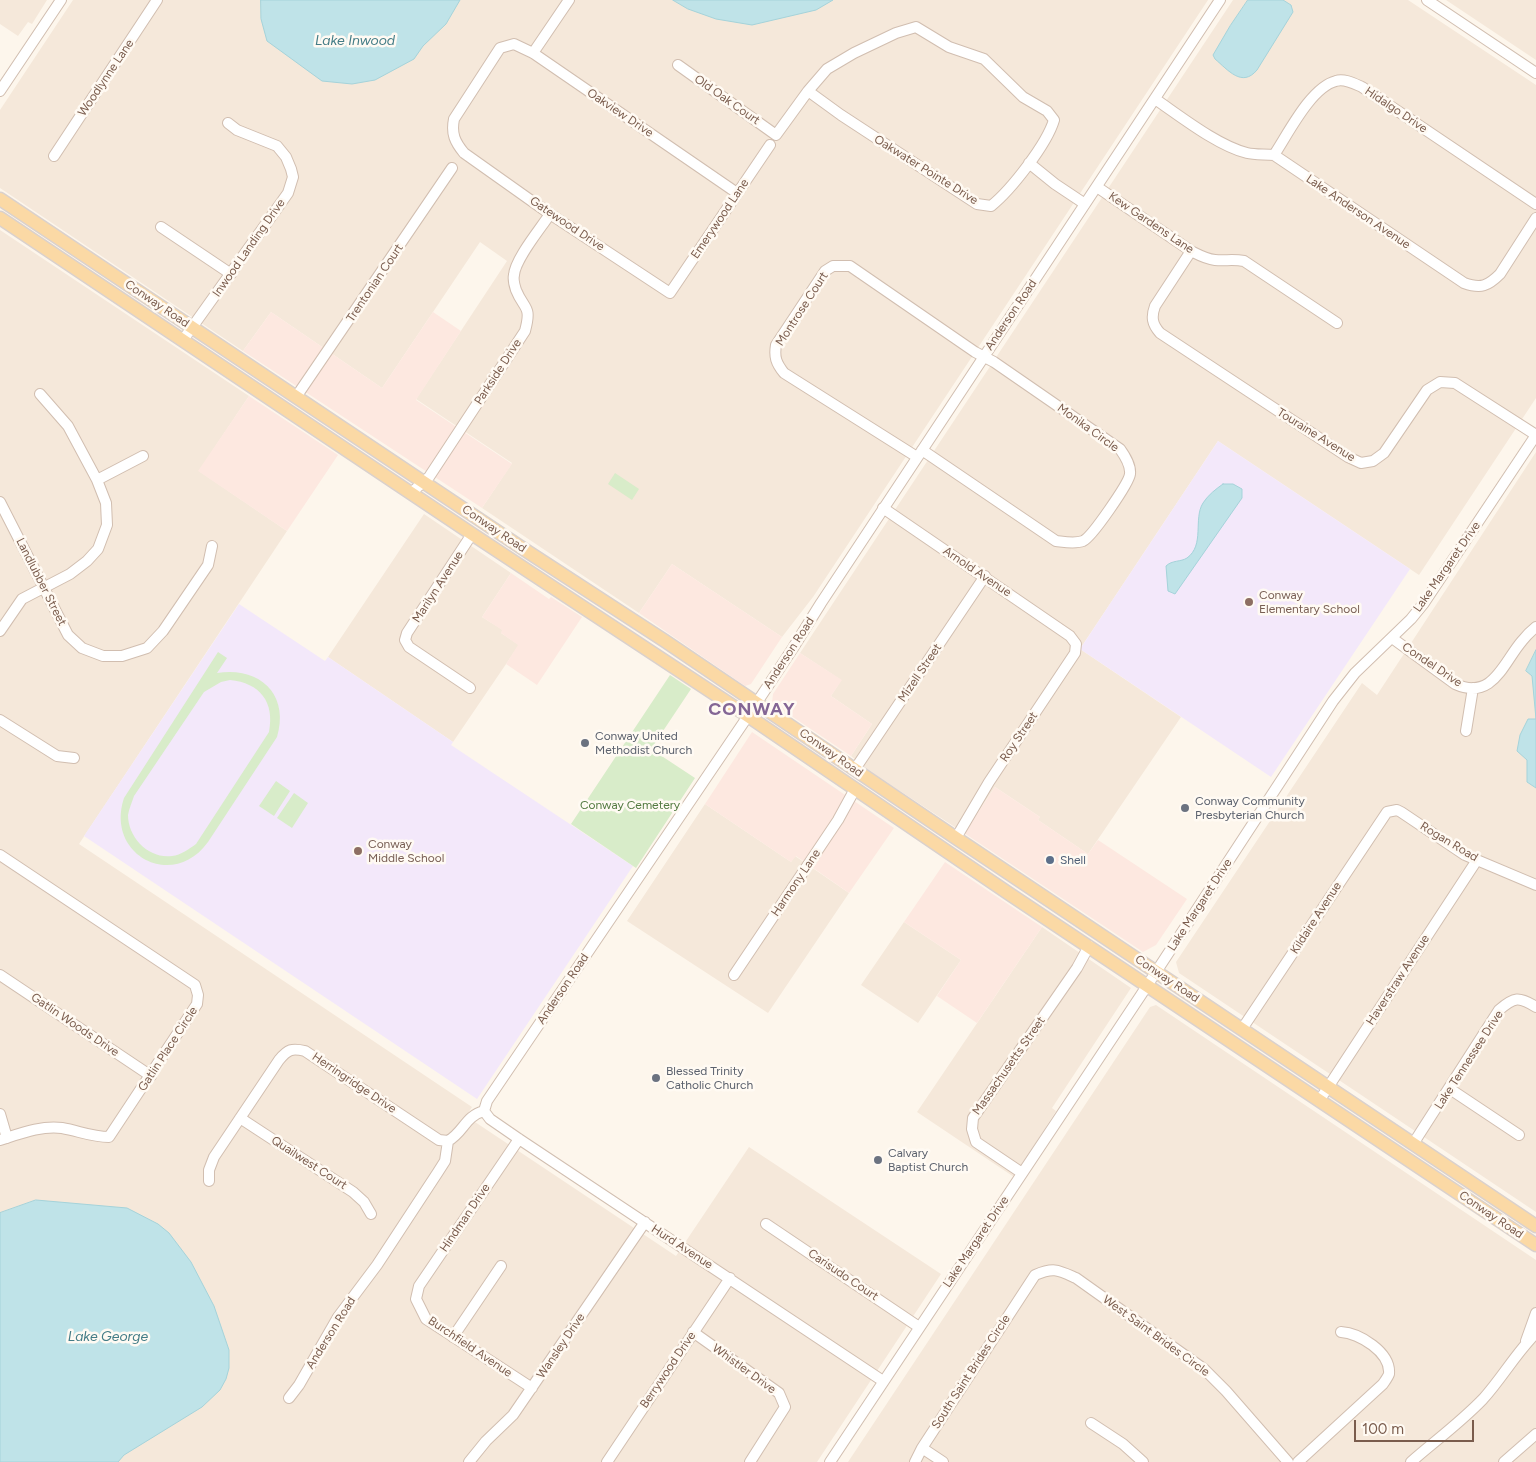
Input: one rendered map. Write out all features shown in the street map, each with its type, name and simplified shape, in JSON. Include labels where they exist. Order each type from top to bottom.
[{"type":"main road","name":"Conway Road","points":[[0,198],[1536,1226]]},
{"type":"main road","name":"Conway Road","points":[[0,218],[748,716],[1536,1245]]},
{"type":"main road","points":[[249,384],[281,396],[296,397]]},
{"type":"main road","points":[[307,423],[320,422],[356,436]]},
{"type":"main road","points":[[472,534],[481,532],[525,550]]},
{"type":"main road","points":[[855,789],[870,790],[894,797]]},
{"type":"street","points":[[0,91],[61,0]]},
{"type":"street","name":"Woodlynne Lane","points":[[54,156],[157,0]]},
{"type":"street","points":[[532,53],[568,0]]},
{"type":"street","name":"Anderson Road","points":[[289,1398],[299,1385],[338,1317],[377,1265],[445,1161],[448,1141],[455,1137],[466,1121],[475,1113],[484,1111],[491,1095],[757,703],[919,454],[1220,0]]},
{"type":"street","points":[[1427,0],[1535,70]]},
{"type":"street","points":[[808,91],[827,69],[862,49],[916,26],[949,47],[984,59],[1023,97],[1047,112],[1054,120],[1029,163],[1055,184],[1085,204]]},
{"type":"street","name":"Oakview Drive","points":[[464,154],[455,141],[452,129],[454,119],[500,48],[514,44],[532,53],[737,193]]},
{"type":"street","name":"Old Oak Court","points":[[678,65],[776,134],[808,91]]},
{"type":"street","name":"Hidalgo Drive","points":[[1274,155],[1313,96],[1322,88],[1337,80],[1350,82],[1362,87],[1536,204]]},
{"type":"street","name":"Oakwater Pointe Drive","points":[[808,91],[841,116],[978,204],[991,206],[1002,197],[1029,163]]},
{"type":"street","name":"Lake Anderson Avenue","points":[[1155,99],[1232,148],[1247,153],[1274,155],[1464,283],[1475,287],[1485,286],[1500,274],[1536,218]]},
{"type":"street","name":"Inwood Landing Drive","points":[[183,340],[288,192],[293,177],[286,157],[277,146],[237,130],[228,123]]},
{"type":"street","name":"Emerywood Lane","points":[[670,293],[770,145]]},
{"type":"street","name":"Gatewood Drive","points":[[464,154],[550,214],[670,293]]},
{"type":"street","name":"Trentonian Court","points":[[296,397],[452,168]]},
{"type":"street","name":"Kew Gardens Lane","points":[[1097,187],[1192,251],[1203,257],[1215,260],[1233,259],[1244,261],[1337,323]]},
{"type":"street","name":"Parkside Drive","points":[[411,493],[429,478],[526,331],[527,307],[516,290],[513,275],[518,261],[550,214]]},
{"type":"street","points":[[161,227],[231,274]]},
{"type":"street","name":"Touraine Avenue","points":[[1192,251],[1155,306],[1152,316],[1154,325],[1160,333],[1348,458],[1361,463],[1373,461],[1384,453],[1427,390],[1440,382],[1456,384],[1536,435]]},
{"type":"street","name":"Montrose Court","points":[[919,454],[784,373],[777,364],[776,345],[825,271],[833,266],[842,264],[850,266],[984,357]]},
{"type":"street","name":"Monika Circle","points":[[919,454],[1056,541],[1072,543],[1084,540],[1094,530],[1126,485],[1130,473],[1126,458],[1120,449],[984,357]]},
{"type":"street","points":[[0,631],[22,599],[70,574],[87,561],[98,549],[106,525],[106,503],[97,480],[68,426],[40,394]]},
{"type":"street","name":"Lake Margaret Drive","points":[[830,1462],[1156,972],[1333,701],[1355,673],[1392,638],[1424,603],[1536,435]]},
{"type":"street","points":[[97,480],[143,456]]},
{"type":"street","name":"Landlubber Street","points":[[1,507],[68,635],[82,648],[103,656],[122,656],[147,648],[163,631],[208,565],[212,546]]},
{"type":"street","name":"Arnold Avenue","points":[[884,508],[1070,636]]},
{"type":"street","name":"Marilyn Avenue","points":[[470,688],[409,647],[405,640],[407,633],[472,534]]},
{"type":"street","name":"Mizell Street","points":[[855,770],[984,576]]},
{"type":"street","points":[[597,616],[611,606]]},
{"type":"street","name":"Condel Drive","points":[[1392,638],[1455,684],[1464,688],[1473,688],[1487,685],[1497,678],[1522,640],[1536,627]]},
{"type":"street","name":"Roy Street","points":[[956,838],[989,782],[1075,653],[1076,644],[1070,636]]},
{"type":"street","points":[[1466,731],[1473,688]]},
{"type":"street","points":[[0,720],[57,756],[74,758]]},
{"type":"street","name":"Harmony Lane","points":[[734,975],[838,820],[855,789]]},
{"type":"street","name":"Rogan Road","points":[[1392,810],[1401,812],[1465,855],[1536,885]]},
{"type":"street","name":"Kildaire Avenue","points":[[1242,1030],[1383,816],[1392,810]]},
{"type":"street","name":"Gatlin Place Circle","points":[[0,855],[194,986],[198,995],[197,1004],[109,1138],[94,1137],[61,1128],[40,1129],[4,1139]]},
{"type":"street","name":"Haverstraw Avenue","points":[[1319,1101],[1478,860]]},
{"type":"street","name":"Massachusetts Street","points":[[1022,1173],[976,1142],[972,1129],[973,1118],[1077,968],[1089,946]]},
{"type":"street","name":"Gatlin Woods Drive","points":[[0,975],[150,1076]]},
{"type":"street","name":"Lake Tennessee Drive","points":[[1413,1144],[1500,1010],[1511,1000],[1524,999],[1536,1006]]},
{"type":"street","name":"Herringridge Drive","points":[[209,1181],[209,1170],[214,1157],[278,1060],[286,1051],[294,1048],[306,1051],[439,1140],[448,1141]]},
{"type":"street","points":[[1450,1089],[1519,1135]]},
{"type":"street","name":"Hurd Avenue","points":[[484,1111],[490,1119],[519,1139],[883,1381]]},
{"type":"street","points":[[0,1114],[4,1139]]},
{"type":"street","name":"Quailwest Court","points":[[240,1118],[353,1192],[364,1202],[371,1214]]},
{"type":"street","name":"Hindman Drive","points":[[416,1299],[419,1286],[519,1139]]},
{"type":"street","name":"Wansley Drive","points":[[469,1462],[486,1441],[513,1415],[645,1222]]},
{"type":"street","name":"Carisudo Court","points":[[766,1224],[919,1327]]},
{"type":"street","points":[[453,1337],[501,1266]]},
{"type":"street","name":"West Saint Brides Circle","points":[[1029,1284],[1035,1275],[1049,1269],[1062,1271],[1076,1278],[1204,1369],[1226,1391],[1288,1462]]},
{"type":"street","name":"Berrywood Drive","points":[[607,1462],[730,1278]]},
{"type":"street","name":"South Saint Brides Circle","points":[[915,1462],[922,1448],[1029,1284]]},
{"type":"street","name":"Burchfield Avenue","points":[[416,1299],[426,1319],[532,1388]]},
{"type":"street","points":[[1525,1345],[1536,1313]]},
{"type":"street","name":"Whistler Drive","points":[[693,1332],[779,1393],[785,1407],[750,1462]]},
{"type":"street","points":[[1298,1462],[1383,1384],[1389,1374],[1387,1363],[1382,1353],[1356,1335],[1341,1332]]},
{"type":"street","points":[[1411,1462],[1477,1405],[1536,1333]]},
{"type":"street","points":[[1091,1423],[1123,1444],[1143,1462]]},
{"type":"street","points":[[1504,1462],[1536,1434]]},
{"type":"street","points":[[922,1448],[944,1462]]},
{"type":"shaded area","points":[[0,0],[47,0],[32,24],[28,22],[18,36],[0,24]]},
{"type":"shaded area","points":[[73,0],[1208,0],[813,597],[782,637],[672,564],[639,613],[482,508],[512,463],[416,399],[507,261],[480,242],[382,388],[271,312],[243,351],[0,188],[0,110]]},
{"type":"shaded area","points":[[1233,0],[1408,0],[1536,85],[1536,398],[1419,575],[1218,441],[1080,649],[1181,717],[1088,854],[1038,820],[1040,817],[995,787],[964,833],[868,770],[851,756],[872,724],[831,696],[841,680],[800,653]]},
{"type":"shaded area","points":[[1446,0],[1536,0],[1536,60]]},
{"type":"shaded area","points":[[0,230],[249,396],[199,471],[287,531],[79,844],[472,1107],[466,1116],[676,1256],[749,1147],[941,1274],[817,1462],[0,1462]]},
{"type":"shaded area","points":[[271,312],[382,388],[433,312],[461,331],[416,400],[512,464],[482,508],[243,351]]},
{"type":"shaded area","points":[[249,396],[338,455],[287,531],[198,471]]},
{"type":"shaded area","name":"Conway Elementary School","points":[[1218,441],[1410,569],[1271,777],[1080,649]]},
{"type":"shaded area","points":[[1536,452],[1536,1212],[1179,973],[1176,962],[1362,683],[1377,695]]},
{"type":"shaded area","points":[[424,514],[511,573],[482,617],[503,630],[501,633],[519,645],[453,742],[328,657]]},
{"type":"shaded area","points":[[672,564],[782,637],[751,684],[745,686],[639,613]]},
{"type":"shaded area","points":[[511,573],[549,599],[551,597],[582,617],[537,685],[506,664],[518,645],[501,633],[502,630],[482,617]]},
{"type":"shaded area","name":"Conway Middle School","points":[[239,604],[325,661],[328,657],[453,742],[451,745],[633,866],[477,1099],[84,836]]},
{"type":"shaded area","points":[[800,653],[842,680],[831,696],[872,724],[851,756],[772,703],[773,694]]},
{"type":"shaded area","points":[[752,732],[894,828],[849,893],[796,856],[791,862],[705,804]]},
{"type":"shaded area","points":[[995,787],[1040,817],[1038,820],[1088,854],[1098,840],[1187,899],[1156,945],[1143,952],[964,833]]},
{"type":"shaded area","points":[[705,804],[791,862],[795,856],[849,893],[768,1013],[627,921]]},
{"type":"shaded area","points":[[945,862],[1042,927],[977,1023],[937,996],[961,960],[904,922]]},
{"type":"shaded area","points":[[904,922],[961,960],[918,1023],[861,985]]},
{"type":"shaded area","points":[[1042,927],[1131,988],[1052,1108],[1056,1111],[1014,1177],[917,1112]]},
{"type":"shaded area","points":[[1156,1005],[1536,1260],[1536,1462],[848,1462],[1150,1007]]},
{"type":"green space","points":[[615,473],[639,489],[632,500],[608,484]]},
{"type":"green space","points":[[218,652],[227,658],[217,673],[232,672],[246,674],[268,686],[275,696],[279,708],[280,722],[277,737],[208,842],[194,857],[177,864],[161,865],[146,860],[133,850],[124,836],[121,818],[124,798]],"holes":[[[230,680],[241,682],[257,690],[267,703],[270,712],[269,732],[196,844],[188,850],[172,856],[155,854],[141,845],[132,832],[128,815],[134,796],[204,692],[221,682]]]},
{"type":"green space","name":"Conway Cemetery","points":[[670,675],[691,689],[651,749],[695,778],[636,868],[571,824]]},
{"type":"green space","points":[[276,781],[290,791],[274,816],[259,806]]},
{"type":"green space","points":[[294,793],[308,803],[292,828],[277,818]]},
{"type":"water","name":"Lake Inwood","points":[[261,0],[460,0],[446,24],[423,46],[414,59],[375,80],[352,84],[322,81],[267,41],[261,19]]},
{"type":"water","points":[[673,0],[833,0],[816,10],[752,25],[716,19],[688,9]]},
{"type":"water","points":[[1248,0],[1283,0],[1291,5],[1293,12],[1257,70],[1251,75],[1241,77],[1230,72],[1213,55]]},
{"type":"water","points":[[1223,484],[1233,484],[1242,489],[1242,498],[1175,594],[1168,591],[1166,566],[1187,558],[1192,553],[1196,546],[1200,509],[1210,495]]},
{"type":"water","points":[[1536,650],[1536,719],[1532,676],[1526,671]]},
{"type":"water","points":[[1528,719],[1536,719],[1536,788],[1527,782],[1527,760],[1517,751],[1520,735]]},
{"type":"water","name":"Lake George","points":[[36,1200],[127,1208],[158,1224],[169,1233],[191,1262],[214,1306],[229,1350],[229,1368],[220,1390],[202,1407],[124,1455],[118,1462],[0,1462],[0,1213]]},
{"type":"place","name":"Conway Elementary School","points":[[1249,602]]},
{"type":"place","name":"Conway United Methodist Church","points":[[585,743]]},
{"type":"place","name":"Conway Community Presbyterian Church","points":[[1185,808]]},
{"type":"place","name":"Conway Middle School","points":[[358,851]]},
{"type":"place","name":"Shell","points":[[1050,860]]},
{"type":"place","name":"Blessed Trinity Catholic Church","points":[[656,1078]]},
{"type":"place","name":"Calvary Baptist Church","points":[[878,1160]]},
{"type":"district","name":"CONWAY","points":[[752,710]]}]
